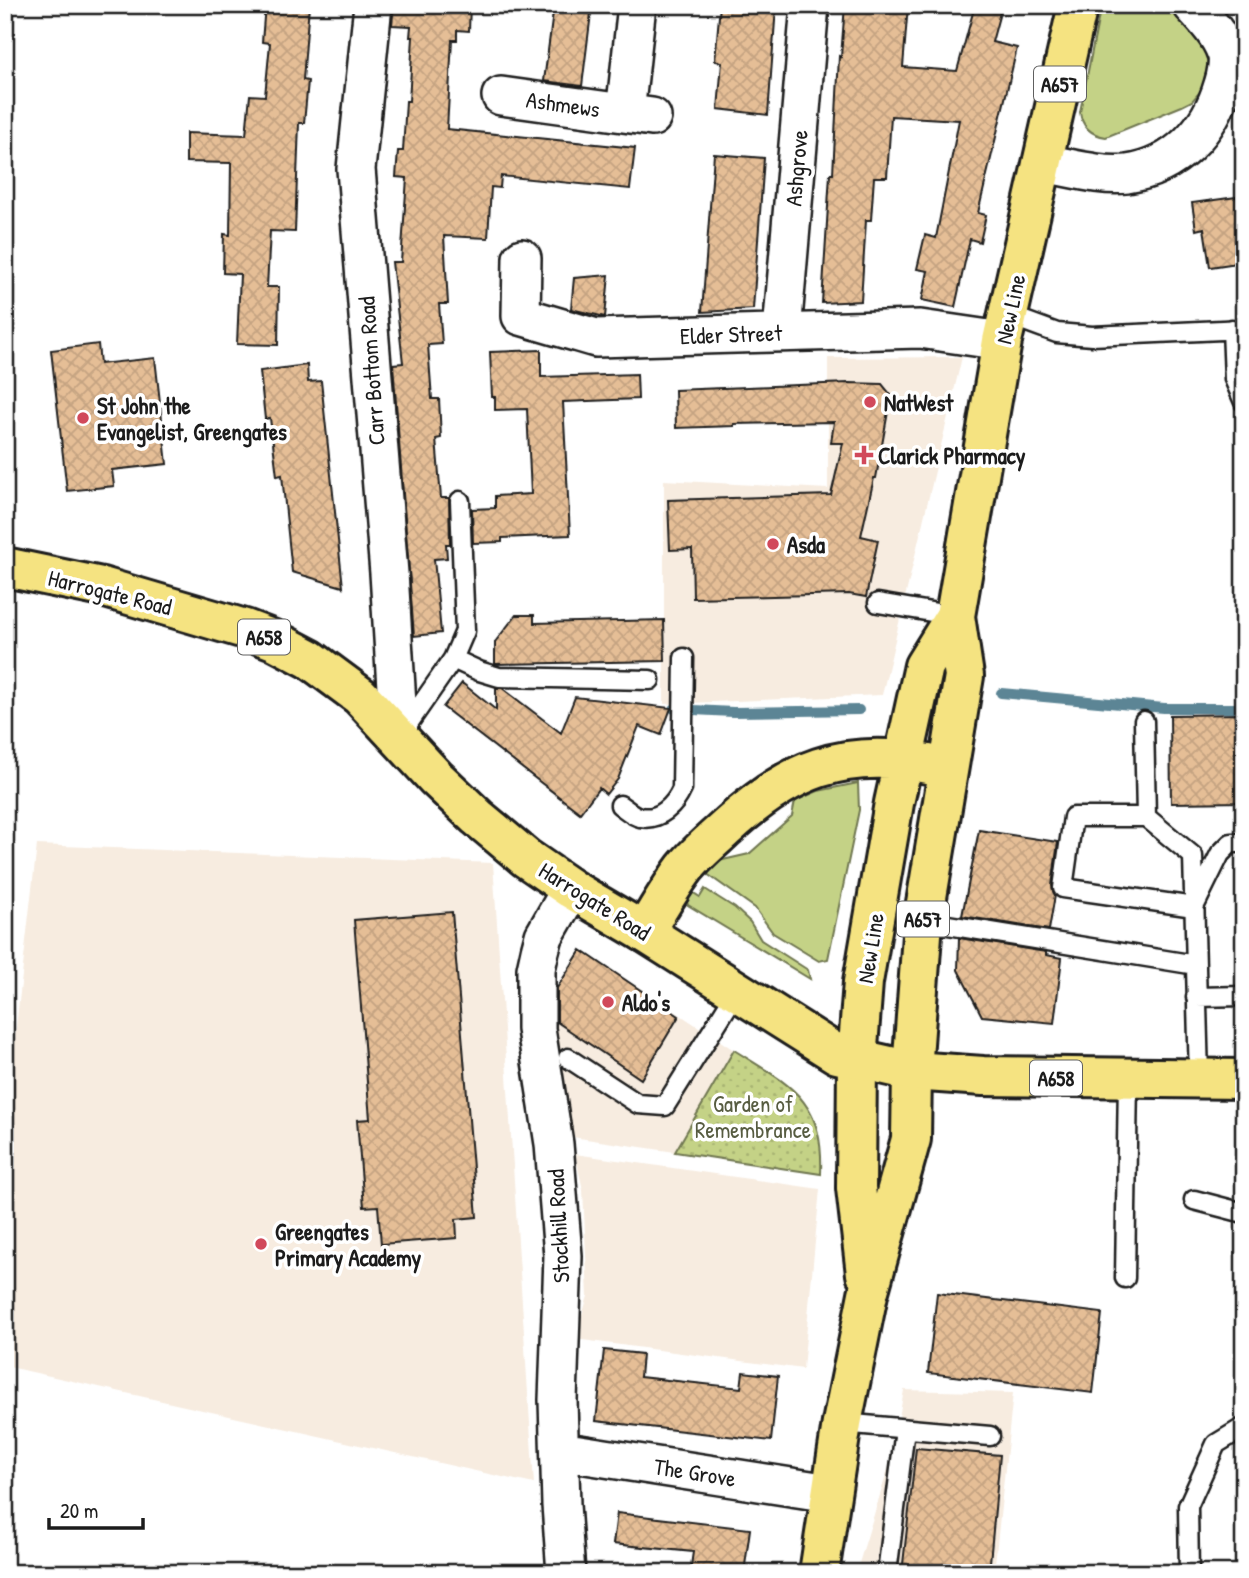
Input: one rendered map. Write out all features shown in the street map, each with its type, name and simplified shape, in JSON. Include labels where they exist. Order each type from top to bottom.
[{"type":"main road","name":"New Line","points":[[819,1573],[842,1423],[868,1294],[911,1139],[912,1071],[923,921],[964,676],[955,616],[1005,328],[1078,5]]},
{"type":"main road","name":"Harrogate Road","points":[[5,567],[102,587],[245,629],[274,640],[310,659],[344,682],[436,778],[526,858],[571,889],[837,1054],[912,1071],[983,1076],[1244,1079]]},
{"type":"main road","name":"New Line","points":[[868,1294],[856,1188],[857,1060],[863,982],[903,759],[924,666],[955,616]]},
{"type":"main road","points":[[644,932],[695,857],[772,789],[818,767],[846,760],[903,759],[947,768]]},
{"type":"street","name":"Carr Bottom Road","points":[[373,5],[356,169],[399,737]]},
{"type":"street","name":"Ashmews","points":[[500,96],[638,115],[637,5]]},
{"type":"street","name":"Ashgrove","points":[[782,332],[810,5]]},
{"type":"street","points":[[1042,163],[1125,174],[1149,168],[1171,158],[1191,143],[1218,103],[1235,54],[1192,5]]},
{"type":"street","name":"Elder Street","points":[[522,258],[520,316],[596,338],[1005,328]]},
{"type":"street","name":"Stockhill Road","points":[[566,1573],[558,1400],[564,1256],[554,1144],[536,1029],[536,969],[544,936],[571,889]]},
{"type":"street","name":"The Grove","points":[[560,1451],[830,1493]]},
{"type":"lane","points":[[1005,328],[1093,336],[1238,329],[1234,379],[1244,402]]},
{"type":"lane","points":[[399,737],[453,659],[465,631],[460,501]]},
{"type":"lane","points":[[878,603],[955,616]]},
{"type":"lane","points":[[620,805],[638,817],[648,817],[665,811],[678,798],[682,789],[684,658]]},
{"type":"lane","points":[[453,659],[499,677],[650,680]]},
{"type":"lane","points":[[1144,721],[1146,817]]},
{"type":"lane","points":[[1194,907],[1063,888],[1073,817],[1146,817],[1193,856],[1199,1078]]},
{"type":"lane","points":[[1194,907],[1220,854],[1231,843],[1244,843]]},
{"type":"lane","points":[[923,921],[1196,965]]},
{"type":"lane","points":[[568,1058],[639,1104],[666,1106],[737,991]]},
{"type":"lane","points":[[1196,997],[1244,996]]},
{"type":"lane","points":[[1125,1278],[1129,1078]]},
{"type":"lane","points":[[1194,1200],[1244,1213]]},
{"type":"lane","points":[[842,1423],[990,1436]]},
{"type":"lane","points":[[1189,1573],[1188,1506],[1216,1444],[1244,1427]]},
{"type":"lane","points":[[887,1573],[905,1429]]},
{"type":"shaded area","points":[[962,357],[882,695],[664,704],[664,480],[828,489],[828,358]]},
{"type":"shaded area","name":"Greengates Primary Academy","points":[[37,845],[493,863],[534,1484],[5,1366],[5,1123]]},
{"type":"shaded area","points":[[581,950],[734,1050],[675,1152],[572,1137],[555,1021],[557,989]]},
{"type":"shaded area","points":[[575,1154],[820,1189],[803,1369],[575,1339],[588,1296],[583,1190]]},
{"type":"shaded area","points":[[904,1390],[1013,1393],[994,1573],[856,1573],[892,1456]]},
{"type":"green space","points":[[1103,5],[1169,5],[1188,21],[1203,40],[1211,61],[1207,84],[1192,101],[1106,137],[1088,129],[1080,112]]},
{"type":"green space","points":[[858,783],[859,810],[828,959],[819,961],[773,933],[755,908],[703,871],[710,863],[749,854],[792,816],[795,801],[818,791]]},
{"type":"green space","points":[[705,889],[735,908],[750,922],[761,940],[808,970],[810,979],[688,905],[692,892],[700,897]]},
{"type":"green space","name":"Garden of Remembrance","points":[[734,1050],[787,1085],[810,1111],[817,1128],[821,1174],[675,1152]]},
{"type":"building","points":[[265,5],[309,5],[303,80],[308,81],[304,123],[299,123],[295,232],[270,231],[267,287],[279,287],[278,345],[237,344],[240,274],[223,273],[224,234],[230,235],[231,163],[186,162],[186,133],[246,135],[250,95],[265,96],[270,43],[262,42]]},
{"type":"building","points":[[394,5],[470,5],[469,31],[457,30],[457,40],[452,40],[447,129],[635,148],[630,189],[501,176],[500,188],[491,187],[488,238],[444,236],[448,304],[439,304],[442,344],[428,345],[432,399],[439,399],[441,438],[436,439],[441,498],[449,498],[450,544],[446,544],[447,558],[434,559],[441,633],[414,636],[393,364],[403,363],[392,262],[401,262],[407,178],[396,177],[398,151],[403,151],[413,37],[410,37],[411,26],[392,25]]},
{"type":"building","points":[[554,5],[592,5],[582,86],[544,81]]},
{"type":"building","points":[[720,5],[776,7],[768,115],[718,109],[722,62],[715,61]]},
{"type":"building","points":[[845,5],[908,5],[903,67],[957,71],[975,5],[1002,5],[992,42],[1017,48],[978,213],[986,215],[980,242],[970,239],[955,307],[922,300],[928,271],[917,269],[925,235],[936,238],[959,120],[891,116],[887,177],[874,177],[871,220],[866,220],[861,301],[822,303]]},
{"type":"building","points":[[714,154],[764,158],[753,309],[702,312]]},
{"type":"building","points":[[1244,196],[1244,262],[1210,267],[1204,228],[1196,230],[1192,203]]},
{"type":"building","points":[[609,275],[605,317],[571,309],[574,278]]},
{"type":"building","points":[[98,344],[100,364],[155,358],[167,464],[112,470],[114,486],[67,491],[51,350]]},
{"type":"building","points":[[541,350],[541,377],[637,374],[638,399],[563,402],[570,535],[502,538],[502,542],[473,543],[472,509],[495,508],[495,496],[531,494],[527,409],[495,410],[490,352]]},
{"type":"building","points":[[307,365],[308,382],[321,381],[343,587],[292,572],[282,475],[277,476],[270,418],[265,419],[260,371]]},
{"type":"building","name":"Asda","points":[[882,384],[891,395],[876,478],[861,536],[878,540],[866,597],[849,594],[693,598],[692,549],[670,550],[668,500],[831,495],[843,443],[831,443],[834,422],[676,428],[675,390]]},
{"type":"building","points":[[516,615],[534,615],[534,623],[664,620],[665,661],[495,664],[495,642]]},
{"type":"building","points":[[462,683],[496,710],[496,688],[502,688],[561,733],[575,697],[671,708],[661,735],[639,726],[618,779],[606,794],[599,788],[580,813],[443,707]]},
{"type":"building","points":[[1244,714],[1244,802],[1171,803],[1170,715]]},
{"type":"building","points":[[979,830],[1058,842],[1052,886],[1055,895],[1049,930],[962,916]]},
{"type":"building","points":[[452,912],[477,1217],[456,1219],[457,1238],[381,1244],[378,1206],[364,1207],[357,1120],[370,1119],[354,920]]},
{"type":"building","points":[[959,938],[1046,952],[1046,955],[1062,958],[1054,1023],[982,1016],[958,970]]},
{"type":"building","name":"Aldo's","points":[[581,950],[679,1016],[641,1079],[557,1022],[557,988]]},
{"type":"building","points":[[937,1293],[1102,1313],[1093,1393],[928,1373]]},
{"type":"building","points":[[604,1350],[642,1354],[640,1377],[741,1388],[743,1372],[778,1376],[771,1441],[596,1421]]},
{"type":"building","points":[[916,1448],[1000,1455],[989,1573],[902,1573]]},
{"type":"building","points":[[617,1513],[750,1529],[744,1573],[690,1573],[693,1552],[613,1544]]},
{"type":"waterway","points":[[1001,693],[1164,708],[1244,708]]},
{"type":"waterway","points":[[674,709],[733,712],[859,710]]},
{"type":"place","name":"NatWest","points":[[870,402]]},
{"type":"place","name":"St John the Evangelist, Greengates","points":[[83,418]]},
{"type":"place","name":"Clarick Pharmacy","points":[[864,455]]},
{"type":"place","name":"Asda","points":[[773,544]]},
{"type":"place","name":"Aldo's","points":[[608,1002]]},
{"type":"place","name":"Greengates Primary Academy","points":[[261,1244]]}]
